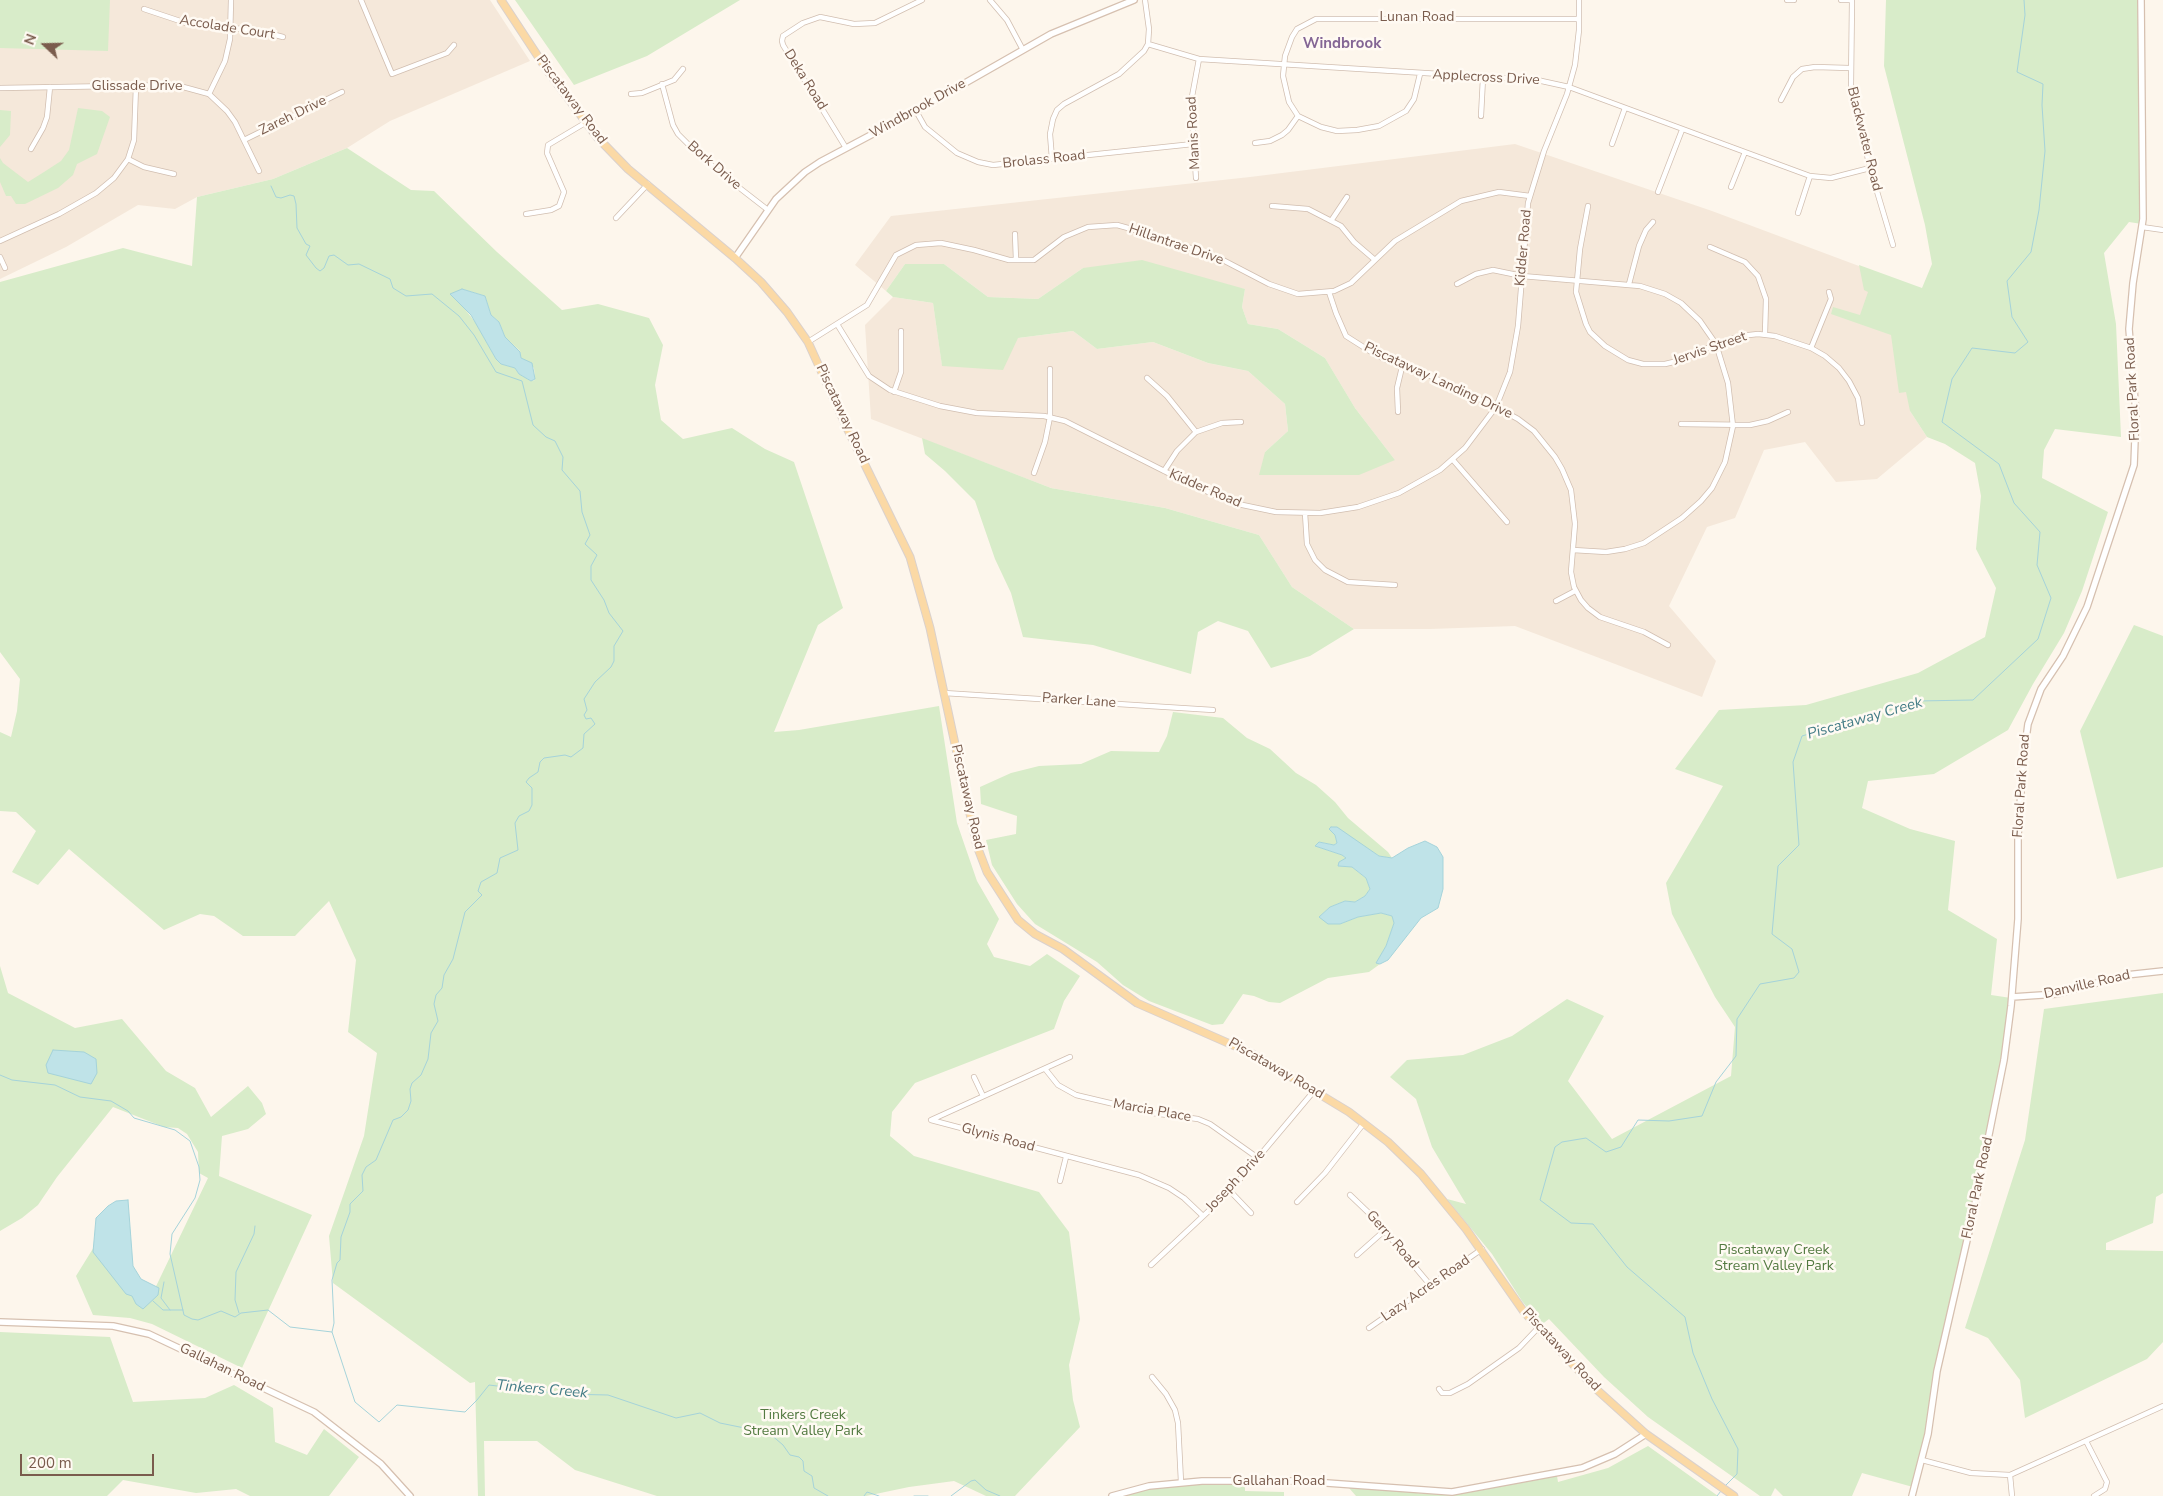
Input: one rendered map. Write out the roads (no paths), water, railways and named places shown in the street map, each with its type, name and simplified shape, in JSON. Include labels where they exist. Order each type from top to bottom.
[{"type":"main road","name":"Piscataway Road","points":[[501,0],[585,123],[616,158],[761,282],[787,312],[808,342],[847,428],[910,557],[930,628],[977,846],[987,872],[1018,920],[1035,934],[1082,962],[1137,1003],[1253,1054],[1364,1123],[1388,1142],[1421,1174],[1482,1250],[1520,1306],[1538,1328],[1595,1388],[1646,1434],[1734,1496]]},
{"type":"street","points":[[209,94],[225,61],[231,27],[230,0]]},
{"type":"street","points":[[361,0],[392,74],[447,53],[454,46]]},
{"type":"street","name":"Deka Road","points":[[846,148],[783,45],[783,36],[803,23],[820,17],[854,24],[875,23],[922,0]]},
{"type":"street","points":[[990,0],[1007,20],[1023,50]]},
{"type":"street","name":"Windbrook Drive","points":[[735,258],[768,210],[787,187],[805,172],[1023,50],[1078,22],[1134,0]]},
{"type":"street","points":[[1052,159],[1050,134],[1057,110],[1064,104],[1119,74],[1141,55],[1148,44],[1149,21],[1145,0]]},
{"type":"street","name":"Kidder Road","points":[[837,324],[869,376],[880,386],[940,406],[977,413],[1050,417],[1065,421],[1164,471],[1233,503],[1276,512],[1305,513],[1349,509],[1389,497],[1416,484],[1453,460],[1474,437],[1496,407],[1510,372],[1514,355],[1530,196],[1575,65],[1579,0]]},
{"type":"street","points":[[1787,0],[1794,0]]},
{"type":"street","points":[[1841,0],[1852,0]]},
{"type":"street","name":"Blackwater Road","points":[[1852,0],[1850,68],[1853,100],[1870,168],[1893,245]]},
{"type":"street","name":"Floral Park Road","points":[[1912,1496],[1922,1460],[1937,1371],[1996,1105],[2006,1051],[2018,919],[2018,836],[2023,762],[2028,724],[2042,690],[2063,656],[2087,607],[2134,465],[2136,413],[2130,350],[2130,313],[2142,227],[2140,0]]},
{"type":"street","name":"Accolade Court","points":[[144,9],[186,23],[260,31],[283,37]]},
{"type":"street","name":"Lunan Road","points":[[1283,66],[1287,47],[1297,29],[1311,20],[1320,18],[1579,19]]},
{"type":"street","name":"Applecross Drive","points":[[1148,44],[1199,59],[1283,66],[1522,79],[1569,87],[1810,176],[1831,178],[1870,168]]},
{"type":"street","name":"Manis Road","points":[[1196,178],[1191,94],[1199,59]]},
{"type":"street","points":[[1283,66],[1286,95],[1292,109],[1298,116],[1320,127],[1332,130],[1357,130],[1379,126],[1410,107],[1420,74]]},
{"type":"street","points":[[1781,100],[1789,83],[1802,69],[1815,67],[1850,68]]},
{"type":"street","points":[[631,94],[642,93],[674,80],[683,69]]},
{"type":"street","points":[[1481,116],[1484,78]]},
{"type":"street","name":"Bork Drive","points":[[662,84],[673,125],[678,134],[719,172],[768,210]]},
{"type":"street","name":"Glissade Drive","points":[[0,88],[176,85],[209,94],[227,111],[259,171]]},
{"type":"street","points":[[0,240],[59,214],[96,193],[114,178],[128,159],[134,140],[136,86]]},
{"type":"street","points":[[31,149],[43,128],[50,87]]},
{"type":"street","name":"Zareh Drive","points":[[244,140],[342,92]]},
{"type":"street","points":[[1612,144],[1625,108]]},
{"type":"street","name":"Brolass Road","points":[[916,111],[925,127],[957,153],[978,162],[993,165],[1193,144]]},
{"type":"street","points":[[1255,143],[1270,141],[1282,135],[1298,116]]},
{"type":"street","points":[[526,214],[551,210],[560,206],[564,192],[547,153],[548,145],[585,123]]},
{"type":"street","points":[[1658,192],[1682,130]]},
{"type":"street","points":[[1731,187],[1745,152]]},
{"type":"street","points":[[128,159],[144,167],[174,174]]},
{"type":"street","points":[[1798,213],[1810,176]]},
{"type":"street","points":[[616,218],[648,184]]},
{"type":"street","name":"Hillantrae Drive","points":[[808,342],[867,304],[896,255],[916,245],[941,243],[1009,260],[1034,260],[1064,237],[1088,227],[1117,225],[1157,236],[1219,258],[1270,284],[1298,294],[1329,292],[1351,283],[1395,241],[1461,201],[1499,192],[1530,196]]},
{"type":"street","points":[[1331,220],[1347,197]]},
{"type":"street","points":[[1272,206],[1308,209],[1331,220],[1341,226],[1354,242],[1375,260]]},
{"type":"street","name":"Jervis Street","points":[[1588,206],[1576,280],[1578,302],[1582,318],[1590,332],[1605,346],[1620,357],[1643,364],[1665,364],[1682,360],[1716,344],[1740,336],[1765,334],[1811,348],[1832,361],[1849,380],[1858,398],[1862,423]]},
{"type":"street","points":[[1629,284],[1639,246],[1646,230],[1653,222]]},
{"type":"street","points":[[2142,227],[2163,230]]},
{"type":"street","points":[[1015,234],[1016,260]]},
{"type":"street","points":[[1710,247],[1745,262],[1758,276],[1766,299],[1765,334]]},
{"type":"street","points":[[0,257],[4,268]]},
{"type":"street","points":[[1456,284],[1476,274],[1492,270],[1522,276],[1629,284],[1657,291],[1680,302],[1697,317],[1716,344],[1728,383],[1733,426],[1728,454],[1718,478],[1701,501],[1682,518],[1652,539],[1631,547],[1606,552],[1573,550]]},
{"type":"street","name":"Piscataway Landing Drive","points":[[1329,292],[1346,336],[1376,355],[1402,367],[1409,366],[1496,407],[1534,431],[1549,449],[1562,469],[1572,499],[1575,524],[1571,572],[1575,591]]},
{"type":"street","points":[[1811,348],[1831,299],[1829,292]]},
{"type":"street","points":[[894,392],[901,372],[901,331]]},
{"type":"street","points":[[1398,412],[1397,388],[1402,367]]},
{"type":"street","points":[[1034,473],[1045,442],[1050,417],[1050,369]]},
{"type":"street","points":[[1147,378],[1167,396],[1196,432]]},
{"type":"street","points":[[1681,424],[1750,425],[1768,421],[1788,412]]},
{"type":"street","points":[[1164,471],[1177,451],[1196,432],[1222,424],[1241,422]]},
{"type":"street","points":[[1453,460],[1507,522]]},
{"type":"street","points":[[1305,513],[1305,533],[1308,544],[1315,560],[1325,570],[1348,582],[1395,584]]},
{"type":"street","points":[[1556,601],[1575,591],[1584,605],[1600,617],[1644,632],[1668,645]]},
{"type":"street","name":"Parker Lane","points":[[944,693],[1213,710]]},
{"type":"street","name":"Danville Road","points":[[2012,998],[2057,994],[2126,975],[2163,971]]},
{"type":"street","name":"Glynis Road","points":[[1070,1057],[1046,1070],[931,1120],[1156,1181],[1184,1198],[1203,1216]]},
{"type":"street","name":"Marcia Place","points":[[1046,1070],[1058,1085],[1076,1095],[1152,1113],[1198,1119],[1210,1124],[1258,1158]]},
{"type":"street","points":[[974,1077],[983,1096]]},
{"type":"street","name":"Joseph Drive","points":[[1151,1264],[1230,1191],[1314,1092]]},
{"type":"street","points":[[1297,1202],[1325,1173],[1364,1123]]},
{"type":"street","points":[[1060,1181],[1066,1156]]},
{"type":"street","points":[[1230,1191],[1251,1213]]},
{"type":"street","name":"Gerry Road","points":[[1350,1195],[1431,1286]]},
{"type":"street","points":[[1357,1255],[1384,1231]]},
{"type":"street","name":"Lazy Acres Road","points":[[1369,1328],[1482,1250]]},
{"type":"street","name":"Gallahan Road","points":[[0,1322],[106,1326],[126,1328],[148,1334],[314,1412],[381,1464],[410,1496]]},
{"type":"street","points":[[1438,1389],[1442,1393],[1450,1393],[1468,1384],[1519,1348],[1538,1328]]},
{"type":"street","points":[[1152,1377],[1166,1394],[1175,1410],[1178,1423],[1182,1482]]},
{"type":"street","points":[[1922,1460],[1972,1473],[1998,1476],[2010,1475],[2163,1406]]},
{"type":"street","name":"Gallahan Road","points":[[1112,1496],[1149,1486],[1182,1482],[1299,1481],[1452,1492],[1582,1468],[1615,1454],[1646,1434]]},
{"type":"street","points":[[2086,1441],[2107,1482],[2101,1493],[2094,1496]]},
{"type":"street","points":[[2010,1475],[2012,1496]]},
{"type":"water","points":[[462,289],[485,296],[491,315],[499,322],[505,337],[520,352],[521,358],[532,363],[535,379],[531,381],[519,374],[515,368],[501,364],[496,359],[471,315],[450,294]]},
{"type":"water","points":[[1337,827],[1379,856],[1392,858],[1408,848],[1425,841],[1437,847],[1443,857],[1443,889],[1438,908],[1421,918],[1388,960],[1380,964],[1376,963],[1386,946],[1394,923],[1392,916],[1381,913],[1358,917],[1340,924],[1328,924],[1319,917],[1330,907],[1345,901],[1355,902],[1365,896],[1370,889],[1366,878],[1352,867],[1338,866],[1339,862],[1346,858],[1315,846],[1319,842],[1334,845],[1337,843],[1335,835],[1329,829]]},
{"type":"water","points":[[53,1050],[84,1052],[96,1059],[97,1073],[91,1084],[48,1073],[46,1065]]},
{"type":"water","points":[[128,1200],[133,1266],[141,1279],[159,1288],[158,1295],[143,1309],[136,1304],[132,1296],[126,1294],[93,1252],[96,1218],[116,1201]]},
{"type":"waterway","name":"Piscataway Creek","points":[[1725,1486],[1737,1474],[1738,1449],[1712,1399],[1693,1353],[1685,1317],[1627,1267],[1593,1224],[1571,1223],[1540,1200],[1555,1147],[1562,1142],[1586,1138],[1606,1152],[1621,1147],[1638,1120],[1669,1121],[1702,1116],[1716,1082],[1736,1056],[1737,1019],[1760,984],[1794,978],[1799,972],[1792,949],[1772,934],[1778,866],[1799,845],[1793,762],[1802,736],[1918,701],[1973,700],[2038,639],[2051,598],[2037,565],[2040,532],[2014,503],[1999,464],[1942,422],[1952,379],[1972,348],[2015,353],[2028,342],[2012,317],[2007,281],[2031,252],[2039,210],[2045,151],[2042,105],[2043,84],[2017,72],[2025,15],[2024,0]]},
{"type":"waterway","points":[[271,186],[276,197],[294,196],[297,228],[306,244],[310,246],[306,255],[316,268],[320,271],[324,268],[329,256],[334,255],[348,265],[359,264],[390,279],[393,288],[406,296],[432,294],[459,316],[474,335],[496,372],[522,381],[533,425],[546,437],[555,441],[563,457],[562,470],[580,491],[582,512],[590,535],[585,544],[597,555],[591,566],[591,580],[604,600],[609,613],[623,631],[614,646],[614,661],[611,667],[595,682],[584,699],[587,710],[584,715],[586,719],[591,718],[595,724],[584,734],[583,748],[571,757],[565,755],[544,758],[540,762],[538,772],[526,782],[532,788],[532,805],[529,811],[519,816],[515,823],[518,850],[500,858],[497,873],[481,882],[478,891],[482,895],[465,912],[453,959],[444,975],[442,988],[436,995],[434,1004],[438,1021],[431,1033],[428,1059],[421,1075],[412,1083],[410,1089],[411,1101],[408,1110],[401,1117],[393,1120],[376,1160],[366,1167],[362,1175],[363,1191],[350,1204],[350,1212],[341,1237],[340,1260],[337,1263],[332,1280],[334,1323],[332,1332]]},
{"type":"waterway","name":"Tinkers Creek","points":[[0,1075],[12,1080],[55,1085],[80,1097],[111,1101],[128,1111],[134,1118],[175,1130],[190,1141],[199,1167],[200,1180],[195,1198],[172,1234],[170,1254],[184,1315],[198,1320],[221,1311],[235,1317],[241,1313],[268,1310],[290,1327],[332,1332],[355,1402],[379,1422],[397,1405],[465,1412],[489,1385],[563,1394],[608,1395],[676,1418],[700,1413],[720,1423],[769,1433],[783,1445],[790,1455],[799,1457],[803,1461],[804,1471],[812,1476],[814,1488],[828,1496]]},
{"type":"waterway","points":[[239,1313],[235,1300],[236,1272],[254,1234],[255,1226]]},
{"type":"waterway","points":[[164,1282],[161,1298],[170,1310]]},
{"type":"waterway","points":[[153,1301],[163,1310],[183,1310]]},
{"type":"waterway","name":"Tinkers Creek","points":[[951,1496],[975,1480],[986,1490],[1000,1496]]},
{"type":"waterway","name":"Piscataway Creek","points":[[1717,1496],[1721,1491]]},
{"type":"waterway","name":"Tinkers Creek","points":[[864,1496],[867,1492],[879,1496]]},
{"type":"waterway","name":"Tinkers Creek","points":[[914,1496],[928,1496]]},
{"type":"district","name":"Windbrook","points":[[1342,44]]},
{"type":"park label","name":"Piscataway Creek Stream Valley Park","points":[[1774,1260]]},
{"type":"park label","name":"Tinkers Creek Stream Valley Park","points":[[803,1424]]}]
